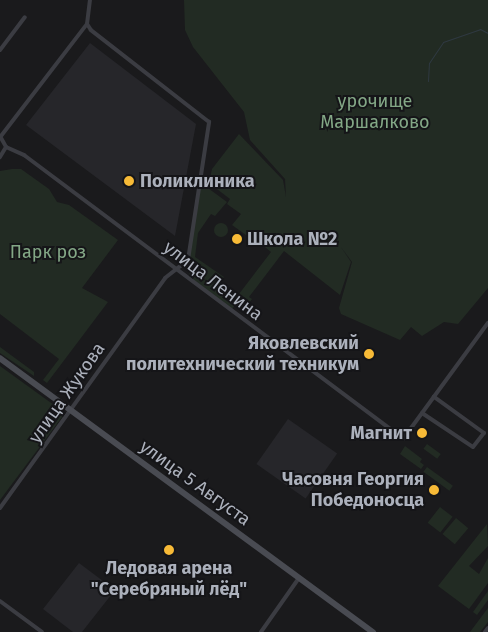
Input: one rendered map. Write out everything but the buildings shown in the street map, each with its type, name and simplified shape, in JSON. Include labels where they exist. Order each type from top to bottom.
[{"type":"street","points":[[0,157],[6,147],[0,136],[87,24],[90,0]]},
{"type":"street","points":[[0,50],[25,17]]},
{"type":"street","name":"улица Жукова","points":[[0,508],[174,269],[188,260],[209,122],[108,46],[87,24]]},
{"type":"street","name":"улица Ленина","points":[[6,147],[24,156],[403,439],[422,413]]},
{"type":"street","points":[[434,397],[484,432],[473,447],[422,413],[488,322]]},
{"type":"street","name":"улица 5 Августа","points":[[0,358],[373,632]]},
{"type":"street","points":[[261,632],[299,578]]},
{"type":"street","points":[[0,601],[42,632]]},
{"type":"street","points":[[485,632],[488,628]]},
{"type":"shaded area","points":[[90,43],[196,124],[175,236],[26,125]]},
{"type":"shaded area","points":[[288,419],[337,453],[306,498],[256,464]]},
{"type":"shaded area","points":[[79,563],[115,590],[82,632],[73,632],[43,609]]},
{"type":"green space","name":"урочище Маршалково","points":[[184,0],[488,0],[488,288],[458,324],[444,322],[422,336],[411,327],[400,340],[341,314],[339,308],[352,262],[341,247],[351,262],[340,295],[284,251],[249,297],[252,299],[247,306],[233,296],[238,301],[232,309],[190,277],[188,264],[201,183],[227,202],[215,216],[211,214],[198,233],[195,257],[224,277],[218,285],[232,296],[234,293],[239,294],[271,252],[260,243],[256,247],[251,244],[253,240],[232,225],[241,214],[227,204],[230,199],[209,183],[212,169],[239,134],[283,180],[286,197],[285,179],[250,140],[244,112],[193,47],[185,30]]},
{"type":"green space","name":"Парк роз","points":[[21,169],[49,189],[57,202],[69,205],[118,240],[82,288],[108,302],[47,383],[43,380],[59,359],[0,314],[0,171]]},
{"type":"green space","points":[[221,223],[226,225],[228,230],[226,235],[221,237],[216,235],[214,230],[216,225]]},
{"type":"green space","points":[[0,347],[34,372],[34,376],[0,353]]},
{"type":"green space","points":[[0,366],[65,413],[0,500]]},
{"type":"green space","points":[[427,444],[441,454],[437,459],[423,449]]},
{"type":"green space","points":[[405,446],[422,459],[420,462],[424,465],[421,469],[400,454]]},
{"type":"green space","points":[[427,467],[453,486],[449,491],[423,472]]},
{"type":"green space","points":[[440,507],[453,517],[440,533],[428,523]]},
{"type":"green space","points":[[456,518],[468,528],[455,544],[443,534]]},
{"type":"green space","points":[[487,524],[488,546],[469,566],[479,574],[488,558],[488,583],[469,609],[438,586]]},
{"type":"green space","points":[[488,591],[488,600],[477,615],[473,612]]},
{"type":"green space","points":[[488,608],[488,622],[480,632],[470,632]]},
{"type":"waterway","points":[[428,81],[429,63],[443,42],[480,29],[488,33]]},
{"type":"place","name":"Поликлиника","points":[[129,181]]},
{"type":"place","name":"Школа №2","points":[[237,239]]},
{"type":"place","name":"Яковлевский политехнический техникум","points":[[369,354]]},
{"type":"place","name":"Магнит","points":[[422,433]]},
{"type":"place","name":"Часовня Георгия Победоносца","points":[[434,490]]},
{"type":"place","name":"Ледовая арена \"Серебряный лёд\"","points":[[169,550]]}]
